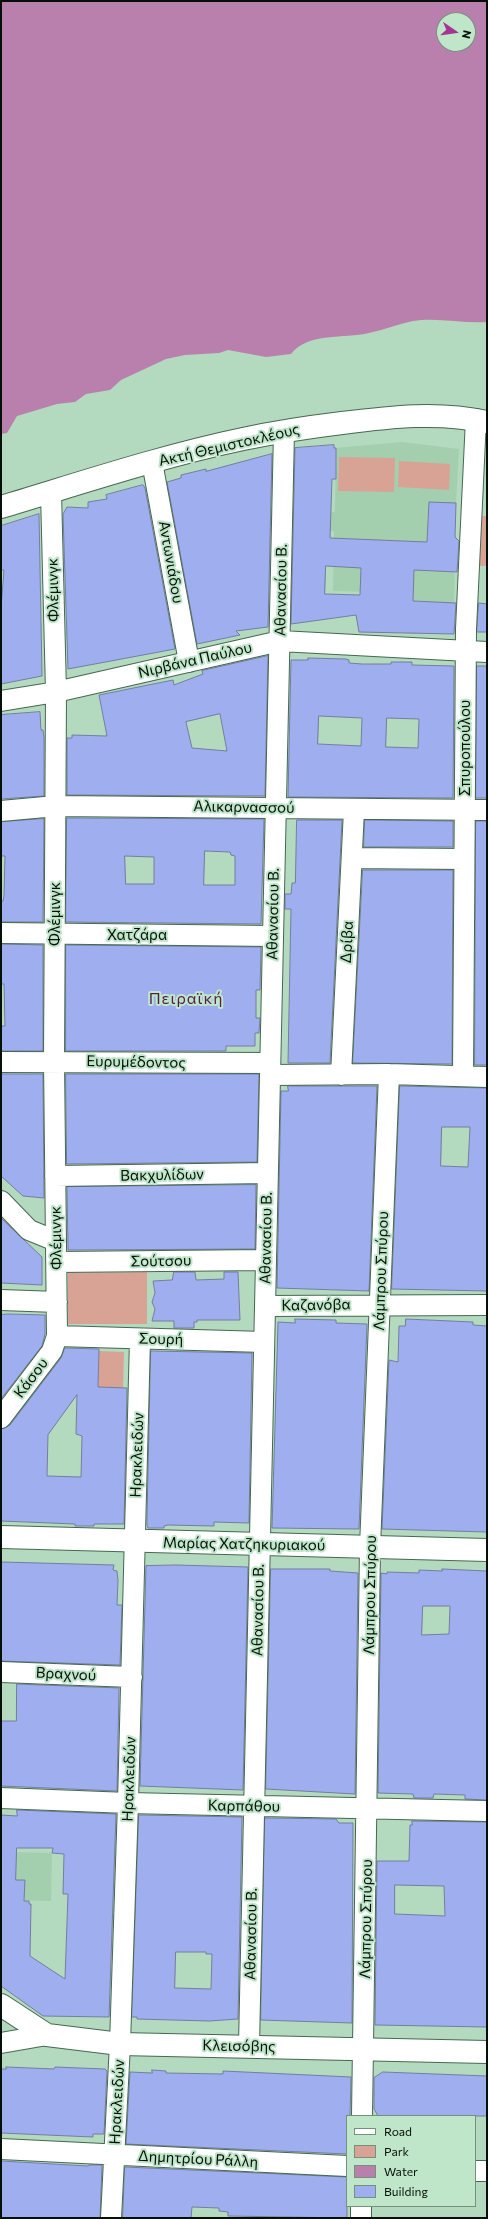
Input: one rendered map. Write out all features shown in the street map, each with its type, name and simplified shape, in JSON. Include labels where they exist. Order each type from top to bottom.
[{"type":"street","name":"Ακτή Θεμιστοκλέους","points":[[1,507],[152,462],[242,439],[284,431],[399,416],[481,421]]},
{"type":"street","name":"Σπυροπούλου","points":[[463,1076],[466,649],[481,421]]},
{"type":"street","name":"Αθανασίου Β.","points":[[249,2046],[284,431]]},
{"type":"street","name":"Αντωνιάδου","points":[[152,462],[189,662]]},
{"type":"street","name":"Φλέμινγκ","points":[[51,492],[56,692],[54,1061],[58,1336]]},
{"type":"street","name":"Νιρβάνα Παύλου","points":[[1,702],[56,692],[280,641],[466,649],[487,652]]},
{"type":"street","name":"Αλικαρνασσού","points":[[1,811],[56,806],[276,807],[354,810],[487,810]]},
{"type":"street","name":"Δρίβα","points":[[341,1075],[354,810]]},
{"type":"street","points":[[352,858],[464,859]]},
{"type":"street","name":"Χατζάρα","points":[[1,933],[272,936]]},
{"type":"street","name":"Ευρυμέδοντος","points":[[1,1062],[54,1061],[270,1069],[341,1075],[389,1074],[487,1077]]},
{"type":"street","name":"Λάμπρου Σπύρου","points":[[362,2115],[368,1808],[370,1547],[389,1074]]},
{"type":"street","name":"Βακχυλίδων","points":[[55,1176],[268,1173]]},
{"type":"street","points":[[1,1200],[29,1230],[56,1240]]},
{"type":"street","name":"Σούτσου","points":[[57,1262],[266,1260]]},
{"type":"street","points":[[1,1300],[57,1302]]},
{"type":"street","name":"Καζανόβα","points":[[265,1306],[379,1304],[487,1305]]},
{"type":"street","name":"Σουρή","points":[[58,1336],[264,1342]]},
{"type":"street","name":"Κάσου","points":[[1,1418],[52,1351],[58,1336]]},
{"type":"street","name":"Ηρακλειδών","points":[[111,2218],[120,2044],[128,1803],[140,1339]]},
{"type":"street","name":"Μαρίας Χατζηκυριακού","points":[[1,1537],[487,1550]]},
{"type":"street","name":"Βραχνού","points":[[1,1672],[132,1677]]},
{"type":"street","name":"Καρπάθου","points":[[1,1798],[128,1803],[487,1811]]},
{"type":"street","name":"Κλεισόβης","points":[[1,2005],[47,2035],[120,2044],[487,2052]]},
{"type":"street","points":[[1,2043],[47,2035]]},
{"type":"street","name":"Δημητρίου Ράλλη","points":[[1,2149],[346,2166]]},
{"type":"street","points":[[476,2171],[487,2171]]},
{"type":"street","points":[[361,2207],[361,2218]]},
{"type":"shaded area","points":[[402,442],[459,449],[454,540],[459,541],[459,550],[455,551],[454,603],[413,601],[413,593],[333,591],[334,531],[302,530],[302,512],[335,512],[336,448]]},
{"type":"shaded area","points":[[1,1815],[15,1815],[14,1852],[52,1853],[51,1901],[1,1900]]},
{"type":"green space","points":[[339,457],[395,458],[394,492],[338,491]]},
{"type":"green space","points":[[399,461],[450,464],[449,490],[398,487]]},
{"type":"green space","points":[[481,516],[487,516],[487,566],[479,566]]},
{"type":"green space","points":[[147,1272],[147,1324],[68,1324],[68,1273]]},
{"type":"green space","points":[[99,1351],[124,1352],[123,1388],[98,1387]]},
{"type":"water","points":[[1,1],[487,1],[487,322],[432,320],[413,321],[359,335],[317,339],[298,347],[291,354],[266,357],[228,350],[219,353],[185,355],[166,359],[121,380],[110,390],[86,394],[75,402],[57,404],[17,416],[7,433],[1,434]]},
{"type":"building","points":[[334,445],[334,448],[336,448],[336,479],[332,479],[330,538],[427,542],[429,502],[456,503],[455,537],[459,541],[457,572],[414,570],[413,601],[456,603],[454,634],[359,632],[356,615],[291,624],[295,448]],"holes":[[[326,566],[361,568],[360,595],[325,594]]]},
{"type":"building","points":[[272,454],[268,627],[236,631],[240,635],[197,644],[167,482],[181,478],[181,475],[206,469],[206,471]]},
{"type":"building","points":[[143,485],[145,488],[175,649],[68,669],[63,514],[67,507],[88,508],[88,502],[107,499],[106,495]]},
{"type":"building","points":[[39,514],[42,676],[1,684],[1,608],[4,570],[1,570],[1,526]]},
{"type":"building","points":[[479,603],[487,604],[487,632],[477,632]]},
{"type":"building","points":[[268,656],[265,796],[67,795],[67,738],[72,738],[72,735],[107,736],[99,695],[173,680],[174,685],[203,674],[202,671]],"holes":[[[220,714],[227,751],[192,748],[186,722]]]},
{"type":"building","points":[[308,658],[346,659],[349,660],[349,663],[362,664],[412,662],[412,665],[454,666],[453,798],[288,797],[291,660],[308,660]],"holes":[[[319,716],[362,718],[361,746],[318,744]],[[387,718],[419,719],[418,748],[386,747]]]},
{"type":"building","points":[[477,666],[487,666],[487,798],[476,798]]},
{"type":"building","points":[[40,712],[41,730],[43,730],[44,738],[44,796],[1,799],[1,715]]},
{"type":"building","points":[[67,818],[264,819],[261,924],[66,922]],"holes":[[[205,851],[230,852],[231,855],[235,856],[235,885],[204,885]],[[125,856],[154,857],[154,884],[126,884]]]},
{"type":"building","points":[[44,819],[43,922],[1,922],[1,901],[3,901],[4,896],[5,856],[1,856],[1,822]]},
{"type":"building","points":[[297,820],[342,820],[330,1063],[288,1063],[291,909],[285,909],[285,894],[291,894],[292,883],[295,883]]},
{"type":"building","points":[[365,820],[453,821],[453,847],[364,847]]},
{"type":"building","points":[[476,821],[487,821],[487,1065],[475,1065]]},
{"type":"building","points":[[363,870],[453,870],[452,1064],[353,1063]]},
{"type":"building","points":[[1,944],[43,945],[43,1051],[1,1051],[1,1026],[5,1026],[4,984],[1,984]]},
{"type":"building","points":[[66,945],[261,947],[260,990],[256,990],[256,1018],[260,1018],[259,1033],[255,1033],[255,1046],[226,1046],[226,1051],[66,1051]]},
{"type":"building","points":[[1,1074],[43,1074],[44,1198],[23,1196],[1,1176]]},
{"type":"building","points":[[66,1074],[259,1074],[257,1162],[67,1164]]},
{"type":"building","points":[[288,1086],[377,1086],[369,1291],[277,1288],[281,1091],[288,1091]]},
{"type":"building","points":[[400,1086],[487,1088],[487,1291],[392,1289]],"holes":[[[442,1127],[470,1127],[468,1167],[441,1166]]]},
{"type":"building","points":[[256,1185],[255,1249],[68,1250],[67,1187]]},
{"type":"building","points":[[1,1218],[42,1257],[42,1285],[1,1283]]},
{"type":"building","points":[[174,1272],[195,1272],[196,1280],[224,1279],[224,1272],[238,1272],[240,1320],[197,1320],[197,1322],[194,1322],[194,1328],[174,1328],[174,1321],[152,1321],[155,1309],[152,1302],[155,1293],[153,1281],[172,1280]]},
{"type":"building","points":[[1,1315],[45,1315],[45,1334],[42,1346],[1,1399]]},
{"type":"building","points":[[295,1319],[336,1320],[336,1323],[367,1324],[359,1529],[272,1528],[278,1322],[295,1323]]},
{"type":"building","points":[[406,1319],[473,1322],[473,1325],[487,1326],[487,1532],[382,1529],[389,1360],[398,1362],[399,1326],[405,1326]]},
{"type":"building","points":[[65,1348],[99,1349],[98,1387],[127,1388],[124,1524],[94,1524],[94,1526],[75,1526],[75,1524],[1,1521],[1,1429],[10,1425],[61,1358]],"holes":[[[77,1395],[76,1434],[82,1436],[81,1477],[47,1476],[48,1435]]]},
{"type":"building","points":[[151,1351],[252,1353],[249,1523],[214,1522],[214,1526],[168,1525],[164,1526],[164,1528],[148,1528]]},
{"type":"building","points":[[1,1562],[114,1565],[113,1570],[117,1571],[118,1580],[117,1605],[122,1605],[120,1665],[1,1661]]},
{"type":"building","points":[[176,1565],[248,1567],[243,1790],[140,1786],[146,1566]]},
{"type":"building","points":[[271,1569],[330,1569],[330,1571],[358,1573],[355,1794],[266,1789]]},
{"type":"building","points":[[442,1569],[487,1571],[487,1800],[465,1799],[465,1795],[434,1794],[433,1798],[414,1798],[413,1794],[378,1793],[381,1573],[419,1573],[419,1570],[442,1571]],"holes":[[[423,1606],[450,1606],[449,1634],[422,1635]]]},
{"type":"building","points":[[17,1684],[119,1688],[117,1791],[1,1786],[1,1721],[16,1721]]},
{"type":"building","points":[[17,1810],[116,1814],[109,2017],[43,2016],[1,1986],[1,1815],[17,1816]],"holes":[[[17,1848],[53,1848],[52,1853],[64,1854],[63,1894],[68,1894],[65,1979],[30,1956],[31,1904],[29,1904],[29,1901],[24,1901],[25,1880],[16,1880]]]},
{"type":"building","points":[[139,1815],[242,1817],[238,2019],[209,2021],[137,2019],[137,2017],[132,2017]],"holes":[[[176,1952],[206,1952],[206,1954],[212,1954],[211,1989],[175,1988]]]},
{"type":"building","points":[[265,1818],[336,1819],[339,1823],[353,1823],[352,2023],[261,2020]]},
{"type":"building","points":[[412,1821],[487,1822],[487,2027],[375,2025],[377,1861],[409,1861],[410,1825],[412,1825]],"holes":[[[395,1885],[444,1886],[445,1916],[395,1914]]]},
{"type":"building","points":[[6,2067],[105,2069],[107,2071],[104,2134],[93,2134],[93,2137],[1,2133],[1,2069],[6,2069]]},
{"type":"building","points":[[152,2070],[166,2071],[166,2073],[223,2074],[223,2071],[351,2077],[350,2115],[346,2115],[346,2154],[126,2144],[130,2072],[152,2073]]},
{"type":"building","points":[[383,2072],[487,2076],[487,2116],[377,2115],[374,2109],[374,2078]]},
{"type":"building","points":[[1,2161],[88,2166],[102,2165],[100,2218],[1,2218]]},
{"type":"building","points":[[125,2167],[346,2177],[347,2218],[228,2216],[228,2212],[219,2211],[219,2208],[192,2207],[191,2218],[123,2218]]},
{"type":"district","name":"Πειραϊκή","points":[[186,999]]}]
